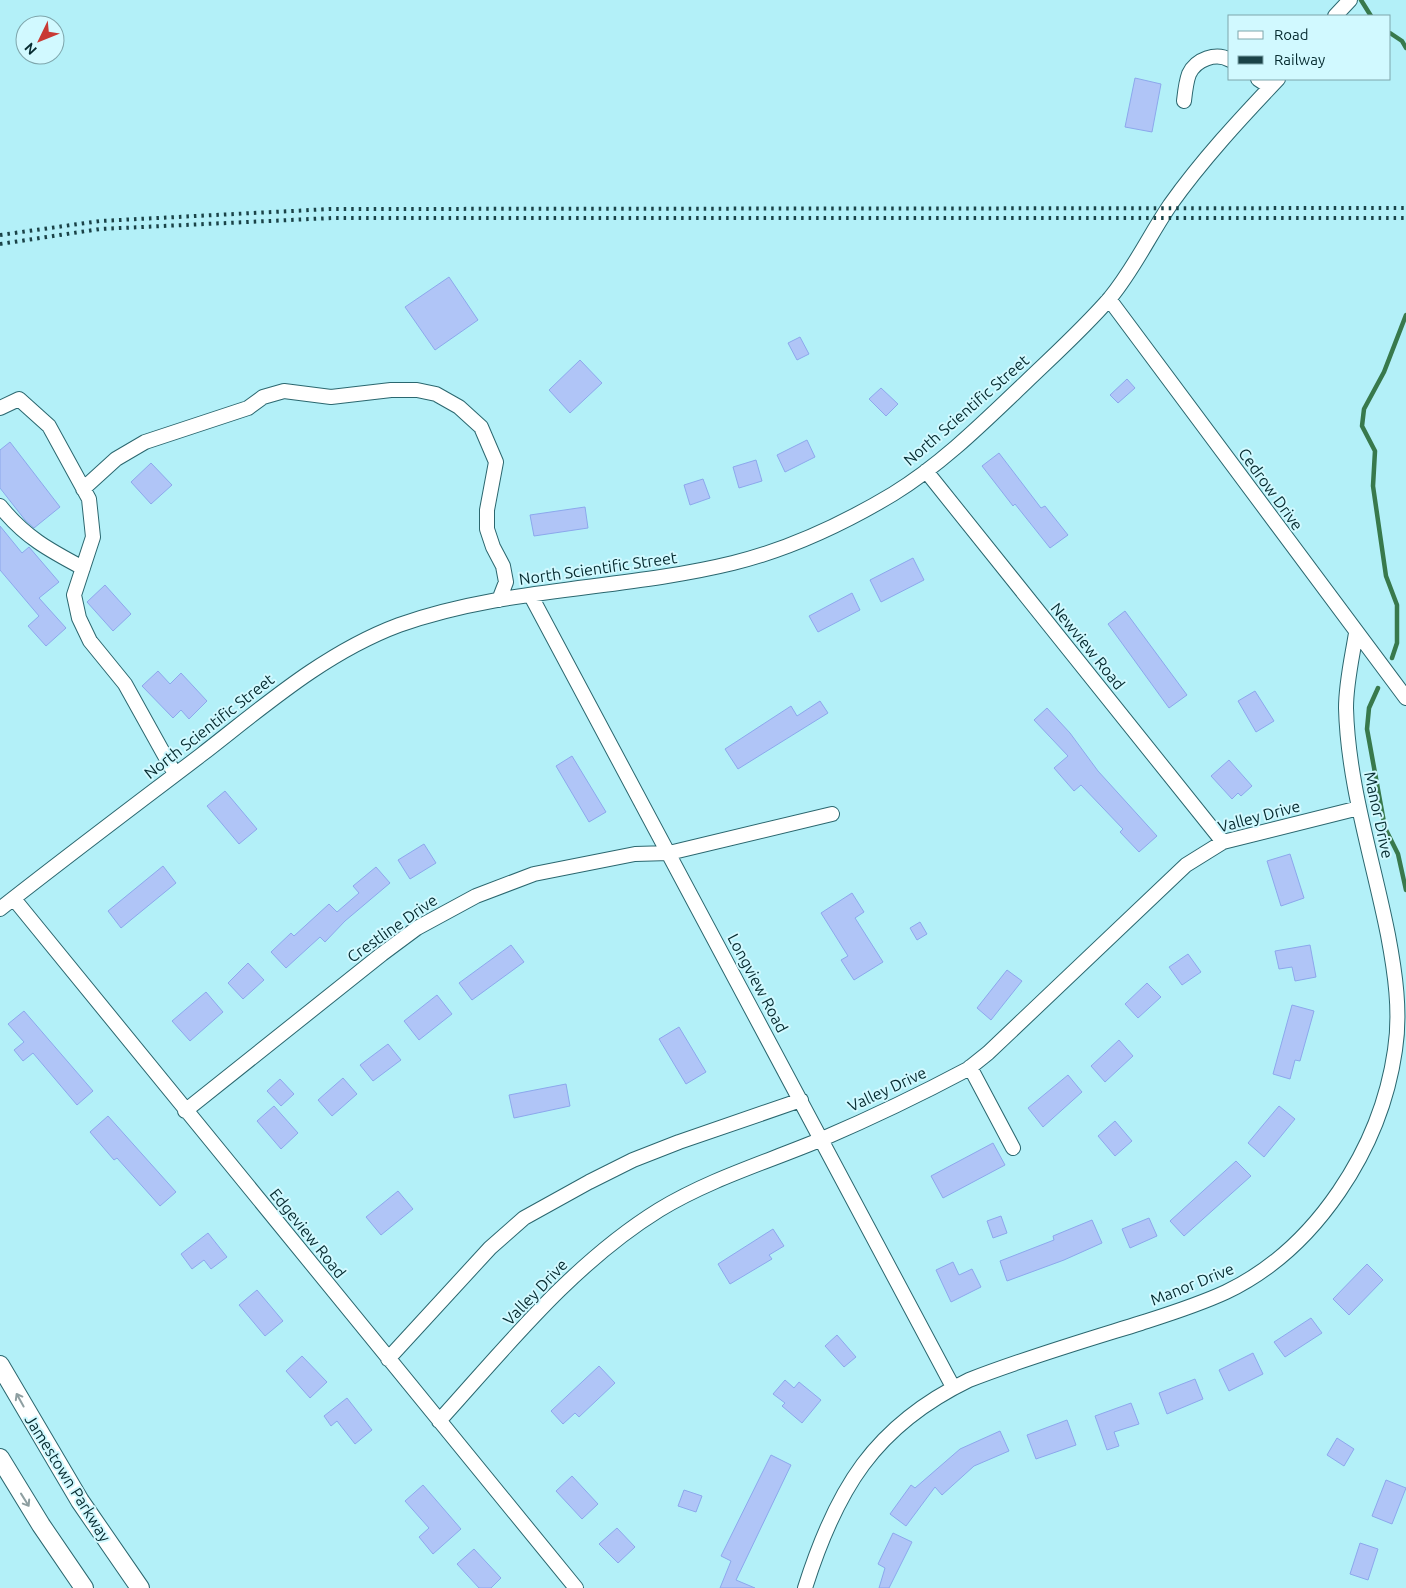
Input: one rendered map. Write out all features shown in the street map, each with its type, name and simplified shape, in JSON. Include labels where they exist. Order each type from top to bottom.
[{"type":"main road","name":"Jamestown Parkway","points":[[0,1365],[80,1501],[140,1588]]},
{"type":"main road","points":[[0,1458],[41,1525],[84,1588]]},
{"type":"street","points":[[1336,15],[1350,1]]},
{"type":"street","points":[[1184,101],[1190,71],[1200,61],[1213,56],[1228,60]]},
{"type":"street","name":"North Scientific Street","points":[[0,909],[286,689],[341,652],[401,625],[499,600],[699,570],[766,553],[842,522],[897,491],[926,471],[997,410],[1074,336],[1109,299],[1141,256],[1162,218],[1204,160],[1274,83]]},
{"type":"street","name":"Cedrow Drive","points":[[1109,299],[1356,633],[1403,688]]},
{"type":"street","points":[[83,489],[116,459],[146,442],[248,408],[263,396],[284,391],[330,397],[391,390],[417,390],[436,394],[459,407],[481,427],[496,462],[487,510],[487,528],[493,547],[503,566],[506,582],[499,600]]},
{"type":"street","points":[[0,408],[19,399],[49,426],[89,499],[93,537],[74,595],[79,618],[90,641],[125,684],[175,774]]},
{"type":"street","name":"Newview Road","points":[[926,471],[1223,842]]},
{"type":"street","points":[[0,506],[17,527],[39,544],[83,568]]},
{"type":"street","name":"Longview Road","points":[[531,596],[953,1387]]},
{"type":"street","name":"Manor Drive","points":[[805,1588],[828,1521],[862,1464],[904,1420],[953,1387],[987,1373],[1203,1302],[1244,1282],[1280,1257],[1313,1224],[1329,1204],[1356,1162],[1385,1092],[1395,1050],[1402,1031],[1389,942],[1350,759],[1346,706],[1347,686],[1356,633]]},
{"type":"street","name":"Valley Drive","points":[[439,1421],[548,1302],[586,1266],[627,1232],[690,1192],[821,1139],[945,1081],[970,1067],[988,1053],[1186,865],[1223,842],[1359,808]]},
{"type":"street","name":"Crestline Drive","points":[[185,1111],[382,954],[446,911],[507,883],[534,874],[635,854],[669,853],[832,814]]},
{"type":"street","name":"Edgeview Road","points":[[14,899],[576,1588]]},
{"type":"street","points":[[970,1067],[1013,1148]]},
{"type":"street","points":[[388,1359],[490,1248],[524,1218],[633,1160],[801,1100]]},
{"type":"building","points":[[1135,78],[1161,84],[1152,132],[1125,127]]},
{"type":"building","points":[[449,277],[478,320],[435,350],[405,307]]},
{"type":"building","points":[[800,337],[809,354],[797,360],[788,343]]},
{"type":"building","points":[[580,360],[602,383],[570,413],[549,390]]},
{"type":"building","points":[[1127,379],[1135,388],[1118,403],[1110,395]]},
{"type":"building","points":[[881,388],[898,404],[886,416],[869,399]]},
{"type":"building","points":[[807,440],[815,457],[785,472],[777,455]]},
{"type":"building","points":[[10,442],[60,507],[34,528],[25,520],[0,488],[0,450]]},
{"type":"building","points":[[999,453],[1041,508],[1045,506],[1068,535],[1050,548],[1015,504],[1013,506],[982,466]]},
{"type":"building","points":[[756,460],[762,481],[739,488],[733,467]]},
{"type":"building","points":[[151,463],[172,485],[151,504],[131,482]]},
{"type":"building","points":[[703,479],[710,498],[690,505],[684,485]]},
{"type":"building","points":[[585,507],[588,528],[534,536],[530,515]]},
{"type":"building","points":[[0,526],[22,553],[29,547],[59,582],[39,598],[66,628],[46,646],[28,626],[39,616],[0,570]]},
{"type":"building","points":[[913,558],[924,580],[881,602],[870,580]]},
{"type":"building","points":[[105,585],[131,614],[113,631],[87,602]]},
{"type":"building","points":[[852,593],[860,610],[818,632],[809,616]]},
{"type":"building","points":[[1125,611],[1187,695],[1169,708],[1108,624]]},
{"type":"building","points":[[158,671],[170,684],[181,673],[207,701],[189,719],[181,710],[173,718],[142,686]]},
{"type":"building","points":[[1255,691],[1274,721],[1256,732],[1238,701]]},
{"type":"building","points":[[820,701],[828,713],[738,769],[725,749],[791,706],[797,716]]},
{"type":"building","points":[[1047,708],[1070,733],[1098,771],[1157,836],[1139,852],[1120,832],[1123,829],[1081,785],[1074,791],[1054,768],[1068,756],[1034,720]]},
{"type":"building","points":[[572,756],[606,812],[589,822],[556,766]]},
{"type":"building","points":[[1229,760],[1252,786],[1241,796],[1238,793],[1232,799],[1211,776]]},
{"type":"building","points":[[225,791],[257,829],[239,844],[207,806]]},
{"type":"building","points":[[424,844],[436,863],[410,879],[398,860]]},
{"type":"building","points":[[1290,854],[1304,898],[1281,906],[1267,861]]},
{"type":"building","points":[[163,866],[176,883],[121,928],[108,911]]},
{"type":"building","points":[[376,867],[390,883],[345,921],[325,942],[320,937],[286,968],[271,952],[291,933],[294,936],[329,904],[337,912],[359,893],[353,886]]},
{"type":"building","points":[[852,893],[864,912],[855,918],[883,962],[854,980],[841,960],[848,956],[821,913]]},
{"type":"building","points":[[920,922],[927,934],[917,940],[910,928]]},
{"type":"building","points":[[511,945],[524,962],[472,1000],[459,983]]},
{"type":"building","points":[[1310,945],[1316,977],[1295,981],[1292,967],[1279,969],[1275,951]]},
{"type":"building","points":[[1188,954],[1201,972],[1182,985],[1169,967]]},
{"type":"building","points":[[248,963],[264,980],[243,999],[228,983]]},
{"type":"building","points":[[1007,970],[1022,981],[991,1020],[977,1008]]},
{"type":"building","points":[[1147,983],[1161,997],[1138,1018],[1125,1004]]},
{"type":"building","points":[[206,992],[223,1012],[190,1041],[172,1021]]},
{"type":"building","points":[[437,995],[452,1014],[419,1040],[404,1021]]},
{"type":"building","points":[[1292,1005],[1314,1011],[1300,1061],[1295,1060],[1290,1079],[1273,1074]]},
{"type":"building","points":[[24,1011],[93,1091],[77,1105],[33,1053],[23,1061],[14,1050],[24,1042],[8,1024]]},
{"type":"building","points":[[679,1027],[706,1072],[686,1084],[659,1039]]},
{"type":"building","points":[[1119,1040],[1133,1056],[1105,1082],[1091,1066]]},
{"type":"building","points":[[388,1044],[401,1060],[373,1081],[360,1065]]},
{"type":"building","points":[[1068,1075],[1082,1092],[1043,1127],[1028,1108]]},
{"type":"building","points":[[343,1078],[357,1094],[332,1116],[318,1100]]},
{"type":"building","points":[[280,1079],[294,1094],[281,1106],[267,1091]]},
{"type":"building","points":[[566,1084],[570,1106],[514,1118],[509,1095]]},
{"type":"building","points":[[274,1106],[298,1133],[281,1149],[257,1121]]},
{"type":"building","points":[[1279,1106],[1295,1119],[1264,1157],[1248,1143]]},
{"type":"building","points":[[108,1116],[176,1192],[160,1206],[117,1158],[114,1160],[90,1132]]},
{"type":"building","points":[[1115,1121],[1132,1141],[1115,1156],[1098,1136]]},
{"type":"building","points":[[993,1143],[1005,1165],[943,1198],[931,1176]]},
{"type":"building","points":[[1236,1161],[1251,1176],[1184,1236],[1170,1221]]},
{"type":"building","points":[[398,1191],[413,1209],[381,1235],[366,1217]]},
{"type":"building","points":[[1001,1216],[1007,1233],[993,1238],[987,1221]]},
{"type":"building","points":[[1149,1218],[1157,1236],[1130,1248],[1122,1229]]},
{"type":"building","points":[[1092,1220],[1102,1243],[1064,1260],[1007,1281],[1000,1261],[1054,1240],[1053,1236]]},
{"type":"building","points":[[773,1229],[784,1246],[769,1255],[772,1259],[730,1284],[718,1264]]},
{"type":"building","points":[[208,1233],[227,1257],[211,1269],[204,1260],[192,1269],[181,1254]]},
{"type":"building","points":[[953,1262],[959,1275],[972,1269],[981,1287],[951,1302],[936,1270]]},
{"type":"building","points":[[1367,1264],[1383,1280],[1349,1315],[1333,1299]]},
{"type":"building","points":[[257,1290],[283,1321],[265,1336],[239,1305]]},
{"type":"building","points":[[1311,1318],[1322,1333],[1285,1357],[1274,1342]]},
{"type":"building","points":[[837,1335],[856,1357],[844,1367],[825,1346]]},
{"type":"building","points":[[1253,1353],[1263,1374],[1229,1391],[1219,1370]]},
{"type":"building","points":[[302,1356],[327,1382],[310,1398],[286,1371]]},
{"type":"building","points":[[599,1366],[615,1383],[579,1417],[575,1413],[563,1424],[551,1411]]},
{"type":"building","points":[[1195,1379],[1203,1399],[1167,1414],[1159,1393]]},
{"type":"building","points":[[785,1380],[794,1388],[799,1382],[821,1400],[802,1423],[782,1406],[785,1403],[773,1394]]},
{"type":"building","points":[[347,1398],[372,1430],[355,1444],[337,1421],[331,1426],[324,1416]]},
{"type":"building","points":[[1131,1403],[1139,1424],[1114,1432],[1119,1446],[1107,1450],[1095,1416]]},
{"type":"building","points":[[1067,1420],[1076,1445],[1036,1459],[1027,1435]]},
{"type":"building","points":[[1000,1431],[1009,1451],[974,1466],[942,1495],[935,1487],[906,1526],[890,1514],[911,1485],[915,1488],[960,1449]]},
{"type":"building","points":[[1337,1438],[1354,1449],[1344,1466],[1327,1455]]},
{"type":"building","points":[[771,1455],[791,1465],[736,1580],[755,1588],[720,1588],[731,1561],[721,1556]]},
{"type":"building","points":[[572,1476],[598,1504],[582,1519],[556,1491]]},
{"type":"building","points":[[1386,1480],[1406,1488],[1392,1524],[1372,1516]]},
{"type":"building","points":[[423,1485],[461,1529],[433,1554],[419,1537],[429,1528],[405,1501]]},
{"type":"building","points":[[684,1490],[702,1496],[696,1512],[678,1506]]},
{"type":"building","points":[[617,1528],[635,1547],[618,1563],[599,1544]]},
{"type":"building","points":[[893,1533],[912,1542],[889,1588],[879,1588],[885,1568],[878,1564]]},
{"type":"building","points":[[1360,1543],[1378,1549],[1368,1580],[1350,1574]]},
{"type":"building","points":[[474,1549],[501,1578],[491,1588],[479,1588],[457,1564]]},
{"type":"waterway","points":[[1361,0],[1370,15]]},
{"type":"waterway","points":[[1391,34],[1402,41],[1406,48]]},
{"type":"waterway","points":[[1392,658],[1397,643],[1397,605],[1386,576],[1373,486],[1375,451],[1362,426],[1364,409],[1384,372],[1406,315]]},
{"type":"waterway","points":[[1378,688],[1369,708],[1367,729],[1385,828],[1398,854],[1406,890]]},
{"type":"railway","points":[[0,235],[100,221],[330,209],[1406,208]]},
{"type":"railway","points":[[0,244],[100,229],[332,218],[1406,218]]}]
